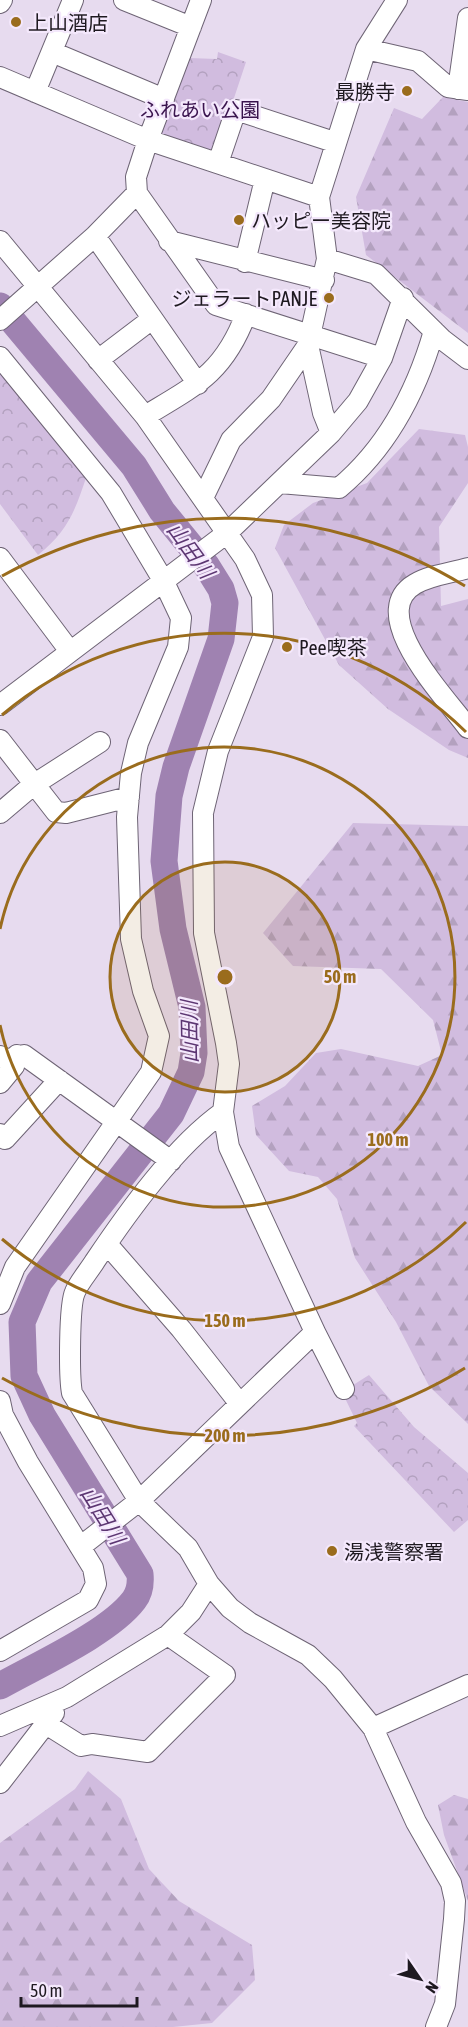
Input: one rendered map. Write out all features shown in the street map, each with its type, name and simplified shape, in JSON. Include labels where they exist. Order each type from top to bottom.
[{"type":"street","points":[[35,92],[74,0]]},
{"type":"street","points":[[124,0],[191,27]]},
{"type":"street","points":[[201,0],[148,140],[136,177],[137,193],[168,241],[216,305],[310,339],[382,358]]},
{"type":"street","points":[[203,498],[231,440],[271,399],[310,339],[327,259],[319,197],[334,142],[366,49],[398,0]]},
{"type":"street","points":[[366,49],[418,62],[448,87],[463,89],[468,18]]},
{"type":"street","points":[[52,51],[164,99]]},
{"type":"street","points":[[0,77],[148,140],[319,197]]},
{"type":"street","points":[[218,164],[236,110],[334,142]]},
{"type":"street","points":[[245,262],[265,179]]},
{"type":"street","points":[[0,320],[95,236],[137,193]]},
{"type":"street","points":[[95,236],[198,384]]},
{"type":"street","points":[[0,241],[34,290],[145,416],[203,498],[221,538],[245,559],[262,595],[263,637],[218,751],[203,813],[204,933],[228,1064],[223,1112],[229,1147],[344,1389]]},
{"type":"street","points":[[168,241],[324,280]]},
{"type":"street","points":[[327,259],[376,274],[403,298],[434,331],[468,359]]},
{"type":"street","points":[[2,699],[221,538],[331,433],[358,401],[382,358],[403,298]]},
{"type":"street","points":[[145,416],[208,377],[226,353],[246,314]]},
{"type":"street","points":[[98,360],[152,319]]},
{"type":"street","points":[[280,483],[339,488],[351,477],[392,427],[411,394],[424,366],[434,331]]},
{"type":"street","points":[[310,339],[323,413],[331,433]]},
{"type":"street","points":[[0,357],[111,492],[167,577],[181,618],[178,647],[138,743],[129,797],[131,939],[143,991],[159,1036],[151,1072],[119,1122],[15,1267],[1,1297]]},
{"type":"street","points":[[0,558],[69,650]]},
{"type":"street","points":[[468,568],[416,583],[402,598],[397,614],[399,627],[408,645],[468,728]]},
{"type":"street","points":[[0,740],[51,809],[60,814],[129,797]]},
{"type":"street","points":[[0,813],[33,785],[100,742]]},
{"type":"street","points":[[0,1083],[14,1066],[8,1056],[24,1055],[168,1158]]},
{"type":"street","points":[[0,1134],[5,1139],[59,1080]]},
{"type":"street","points":[[223,1112],[208,1122],[168,1158],[74,1293],[69,1378],[78,1405],[135,1505],[188,1548],[209,1584],[238,1615],[308,1655],[333,1679],[373,1728],[416,1822],[451,1883],[454,1919],[445,2004],[436,2027]]},
{"type":"street","points":[[107,1244],[181,1329],[240,1404]]},
{"type":"street","points":[[86,1543],[135,1505],[315,1332]]},
{"type":"street","points":[[0,1401],[3,1415],[28,1462],[86,1543],[96,1584],[88,1600],[0,1651]]},
{"type":"street","points":[[0,1726],[67,1696],[168,1635],[191,1612],[209,1584]]},
{"type":"street","points":[[46,1724],[81,1746],[92,1744],[148,1752],[225,1675],[168,1635]]},
{"type":"street","points":[[373,1728],[468,1685]]},
{"type":"street","points":[[0,1783],[67,1696]]},
{"type":"street","points":[[454,1919],[468,1938]]},
{"type":"green space","name":"ふれあい公園","points":[[218,52],[246,62],[215,155],[159,136],[189,58],[217,59]]},
{"type":"green space","points":[[443,97],[468,102],[468,333],[366,255],[356,197],[394,108],[422,119]]},
{"type":"green space","points":[[0,370],[87,475],[64,529],[38,555],[0,504]]},
{"type":"green space","points":[[419,429],[465,435],[468,447],[468,483],[439,527],[441,606],[468,599],[468,758],[449,750],[388,709],[339,665],[275,548],[284,525],[313,503],[367,483]]},
{"type":"green space","points":[[353,823],[468,826],[468,1424],[429,1386],[396,1322],[355,1258],[337,1199],[318,1177],[289,1171],[256,1135],[252,1106],[285,1086],[316,1053],[341,1049],[418,1066],[442,1055],[433,1020],[381,969],[293,966],[263,933]]},
{"type":"green space","points":[[369,1375],[414,1427],[468,1473],[468,1520],[454,1532],[354,1426],[357,1423],[342,1392]]},
{"type":"green space","points":[[88,1771],[121,1799],[149,1869],[179,1901],[252,1945],[255,1980],[212,2023],[173,2027],[0,2027],[0,1843],[75,1789]]},
{"type":"green space","points":[[454,1795],[468,1799],[468,1901],[444,1835],[438,1805]]},
{"type":"waterway","name":"山田川","points":[[0,306],[134,466],[162,511],[206,565],[221,589],[225,603],[221,639],[176,767],[169,796],[164,861],[173,929],[192,1007],[194,1053],[191,1072],[171,1114],[39,1282],[22,1322],[24,1376],[42,1415],[140,1574],[140,1588],[134,1600],[108,1624],[72,1648],[0,1686]]},
{"type":"place","name":"上山酒店","points":[[16,22]]},
{"type":"place","name":"最勝寺","points":[[407,91]]},
{"type":"place","name":"ハッピー美容院","points":[[239,220]]},
{"type":"place","name":"ジェラートPANJE","points":[[329,298]]},
{"type":"place","name":"Pee喫茶","points":[[287,647]]},
{"type":"place","name":"湯浅警察署","points":[[332,1551]]}]
